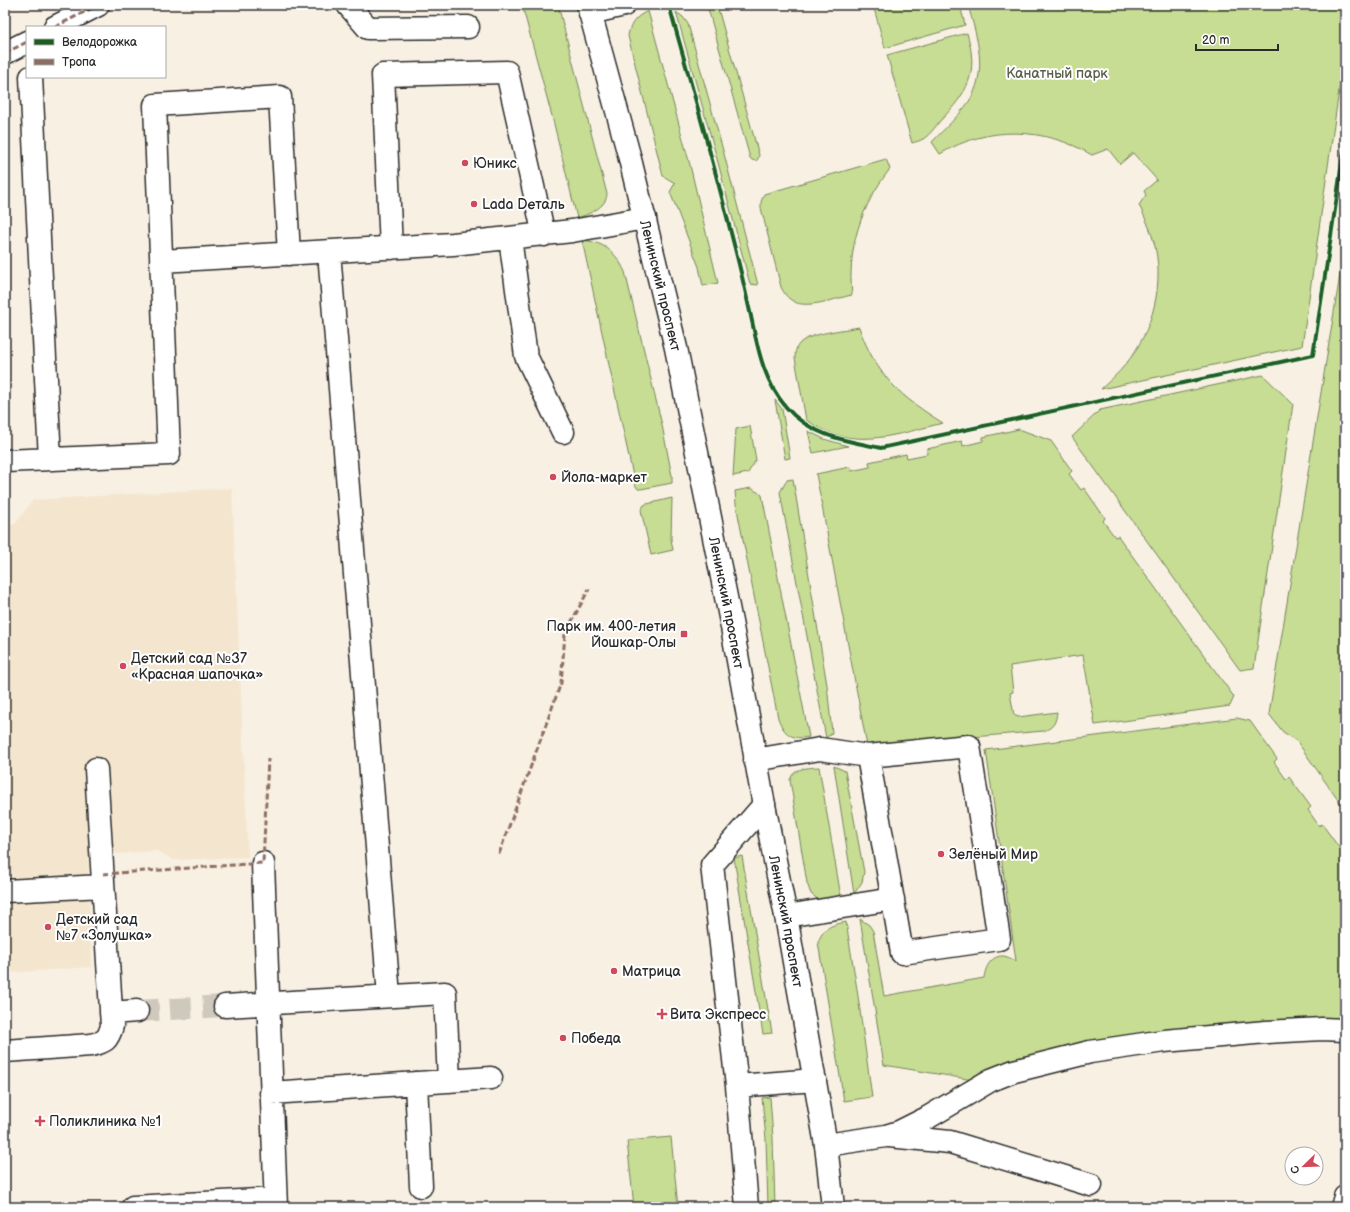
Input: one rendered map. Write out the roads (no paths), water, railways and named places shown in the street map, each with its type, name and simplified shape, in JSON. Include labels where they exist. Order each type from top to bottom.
[{"type":"main road","points":[[58,26],[98,5]]},
{"type":"main road","points":[[348,5],[368,28],[468,27]]},
{"type":"main road","points":[[589,9],[624,5]]},
{"type":"main road","name":"Ленинский проспект","points":[[589,9],[645,218],[678,355],[732,627],[755,760],[786,916],[826,1145],[833,1207]]},
{"type":"main road","points":[[5,53],[26,42]]},
{"type":"main road","points":[[391,248],[383,75],[507,72],[544,235]]},
{"type":"main road","points":[[31,78],[50,459]]},
{"type":"main road","points":[[5,461],[169,454],[155,105],[280,97],[289,254]]},
{"type":"main road","points":[[161,261],[453,244],[544,235],[645,218]]},
{"type":"main road","points":[[510,238],[526,356],[563,432]]},
{"type":"main road","points":[[329,252],[389,996]]},
{"type":"main road","points":[[755,760],[820,749],[868,756],[969,746],[999,939],[902,953],[868,756]]},
{"type":"main road","points":[[5,1051],[91,1046],[108,1038],[112,1026],[96,769]]},
{"type":"main road","points":[[747,1207],[737,1086],[712,865],[764,805]]},
{"type":"main road","points":[[133,1207],[275,1203],[262,863]]},
{"type":"main road","points":[[5,891],[104,886]]},
{"type":"main road","points":[[786,916],[893,899]]},
{"type":"main road","points":[[225,1006],[444,993],[449,1081]]},
{"type":"main road","points":[[111,1013],[137,1011]]},
{"type":"main road","points":[[826,1145],[886,1136],[899,1132],[991,1080],[1014,1071],[1090,1052],[1164,1041],[1266,1032],[1322,1029],[1345,1030]]},
{"type":"main road","points":[[271,1093],[491,1078]]},
{"type":"main road","points":[[737,1086],[815,1080]]},
{"type":"main road","points":[[416,1083],[421,1186]]},
{"type":"main road","points":[[886,1136],[950,1142],[1091,1185]]},
{"type":"main road","points":[[1342,1207],[1345,1197]]},
{"type":"tunnel","points":[[137,1011],[225,1006]]},
{"type":"place","name":"Юникс","points":[[465,163]]},
{"type":"place","name":"Lada Dеталь","points":[[474,204]]},
{"type":"place","name":"Йола-маркет","points":[[553,477]]},
{"type":"place","name":"Парк им. 400-летия Йошкар-Олы","points":[[684,634]]},
{"type":"place","name":"Детский сад №37 «Красная шапочка»","points":[[123,666]]},
{"type":"place","name":"Зелёный Мир","points":[[941,854]]},
{"type":"place","name":"Детский сад №7 «Золушка»","points":[[48,927]]},
{"type":"place","name":"Матрица","points":[[614,971]]},
{"type":"place","name":"Вита Экспресс","points":[[662,1014]]},
{"type":"place","name":"Победа","points":[[563,1038]]},
{"type":"place","name":"Поликлиника №1","points":[[40,1121]]},
{"type":"park label","name":"Канатный парк","points":[[1057,73]]}]
